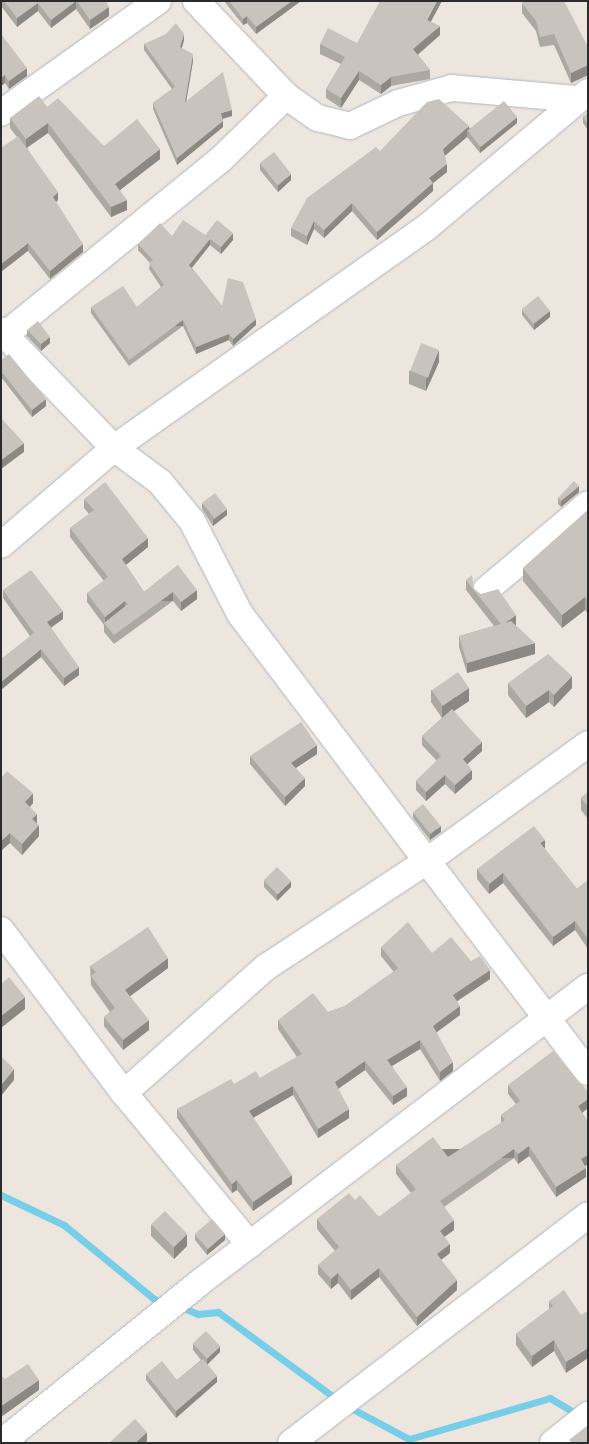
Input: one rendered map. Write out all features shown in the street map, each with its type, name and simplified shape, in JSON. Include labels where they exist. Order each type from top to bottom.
[{"type":"street","points":[[1,113],[158,1]]},
{"type":"street","points":[[196,1],[286,96],[318,118],[350,126],[398,103],[452,88],[583,95]]},
{"type":"street","points":[[1,545],[114,448],[427,227],[583,95]]},
{"type":"street","points":[[286,96],[221,158],[2,334],[114,448],[160,482],[192,521],[240,614],[588,1072]]},
{"type":"street","points":[[486,590],[588,504]]},
{"type":"street","points":[[124,1093],[266,967],[427,861],[588,744]]},
{"type":"street","points":[[1,930],[124,1093],[250,1245]]},
{"type":"street","points":[[2,1443],[250,1245],[546,1016],[588,987]]},
{"type":"street","points":[[291,1443],[588,1215]]},
{"type":"street","points":[[553,1443],[588,1415]]},
{"type":"building","points":[[4,1],[76,1],[51,20],[38,3],[17,18]]},
{"type":"building","points":[[77,1],[106,1],[109,7],[90,20]]},
{"type":"building","points":[[229,1],[292,1],[256,27],[247,16],[243,19]]},
{"type":"building","points":[[380,1],[437,1],[427,20],[440,26],[413,49],[430,70],[391,77],[381,85],[359,71],[341,98],[326,89],[345,57],[320,44],[328,28],[357,43]]},
{"type":"building","points":[[524,1],[564,1],[588,47],[588,65],[571,73],[554,34],[540,37],[536,21],[522,3]]},
{"type":"building","points":[[176,23],[184,34],[180,47],[193,54],[185,102],[223,72],[232,110],[221,113],[223,121],[177,158],[153,103],[175,87],[144,44],[166,34]]},
{"type":"building","points":[[1,34],[27,68],[9,81],[5,75],[1,78]]},
{"type":"building","points":[[39,96],[47,107],[58,98],[104,146],[137,119],[160,149],[115,184],[127,200],[111,207],[48,123],[26,139],[10,118]]},
{"type":"building","points":[[439,99],[469,126],[443,149],[447,164],[429,178],[433,183],[377,232],[352,203],[324,230],[314,221],[307,236],[291,228],[307,198],[376,147],[380,151],[427,102]]},
{"type":"building","points":[[504,101],[517,117],[481,147],[467,131]]},
{"type":"building","points":[[588,113],[588,124],[583,117]]},
{"type":"building","points":[[18,136],[58,192],[53,197],[83,244],[50,271],[28,243],[1,264],[1,148]]},
{"type":"building","points":[[274,152],[291,174],[277,185],[260,163]]},
{"type":"building","points":[[183,220],[210,238],[206,234],[217,220],[233,233],[221,247],[210,239],[189,265],[222,306],[228,278],[243,282],[256,319],[233,339],[229,334],[196,347],[183,320],[129,360],[91,307],[123,286],[137,307],[164,285],[149,263],[153,260],[138,244],[160,223],[172,236]]},
{"type":"building","points":[[538,296],[550,311],[534,324],[522,309]]},
{"type":"building","points":[[38,321],[50,337],[41,344],[27,330]]},
{"type":"building","points":[[421,343],[439,350],[428,378],[410,371]]},
{"type":"building","points":[[9,354],[46,399],[32,410],[1,371],[1,360]]},
{"type":"building","points":[[1,418],[24,443],[1,460]]},
{"type":"building","points":[[574,481],[579,486],[561,501],[558,498]]},
{"type":"building","points":[[105,482],[148,538],[122,559],[144,592],[178,565],[197,590],[181,602],[173,592],[114,635],[104,623],[128,604],[125,601],[105,617],[87,593],[108,577],[70,528],[94,510],[84,499]]},
{"type":"building","points":[[215,493],[227,509],[214,519],[202,503]]},
{"type":"building","points":[[588,510],[588,601],[585,597],[562,615],[523,568]]},
{"type":"building","points":[[31,570],[63,611],[47,622],[79,667],[64,678],[41,649],[1,682],[1,659],[34,633],[3,590]]},
{"type":"building","points":[[472,575],[474,589],[481,594],[498,589],[516,615],[505,623],[511,621],[535,643],[467,663],[459,636],[501,624],[466,580]]},
{"type":"building","points":[[548,654],[572,676],[554,695],[549,690],[526,706],[508,683]]},
{"type":"building","points":[[458,672],[469,688],[443,706],[432,690]]},
{"type":"building","points":[[452,709],[482,742],[463,759],[472,770],[455,785],[445,775],[426,792],[416,781],[441,756],[422,736]]},
{"type":"building","points":[[301,722],[317,745],[291,763],[305,778],[285,797],[250,756]]},
{"type":"building","points":[[7,771],[33,793],[25,802],[37,814],[32,819],[39,825],[22,844],[10,833],[1,841],[1,778]]},
{"type":"building","points":[[588,792],[588,807],[581,798]]},
{"type":"building","points":[[423,804],[441,826],[431,834],[413,812]]},
{"type":"building","points":[[534,826],[545,840],[540,843],[577,889],[588,880],[588,939],[575,921],[553,937],[503,873],[489,884],[477,869]]},
{"type":"building","points":[[277,867],[291,881],[278,895],[264,880]]},
{"type":"building","points":[[408,922],[432,953],[451,937],[471,961],[480,956],[490,970],[453,995],[460,1006],[433,1026],[453,1062],[440,1072],[420,1040],[387,1060],[407,1087],[393,1096],[365,1061],[335,1082],[349,1109],[318,1129],[293,1086],[249,1111],[292,1175],[253,1202],[237,1180],[232,1184],[177,1109],[231,1079],[234,1084],[256,1071],[260,1078],[302,1054],[278,1020],[313,993],[328,1012],[345,1006],[398,968],[381,947]]},
{"type":"building","points":[[148,927],[168,958],[125,990],[149,1020],[123,1040],[104,1017],[115,1008],[91,976],[96,972],[90,966]]},
{"type":"building","points":[[9,977],[25,997],[1,1016],[1,984]]},
{"type":"building","points":[[553,1051],[588,1092],[588,1099],[578,1106],[588,1122],[588,1155],[581,1159],[586,1168],[556,1187],[529,1146],[518,1154],[514,1149],[440,1201],[454,1220],[440,1231],[450,1244],[437,1254],[457,1280],[417,1317],[379,1268],[351,1290],[338,1273],[331,1279],[318,1265],[339,1247],[317,1219],[349,1193],[355,1200],[360,1195],[379,1217],[416,1189],[396,1165],[433,1137],[448,1157],[505,1120],[501,1115],[520,1101],[508,1085]]},
{"type":"building","points":[[1,1056],[14,1069],[1,1085]]},
{"type":"building","points":[[165,1211],[187,1234],[174,1247],[151,1224]]},
{"type":"building","points":[[212,1219],[225,1234],[208,1249],[195,1234]]},
{"type":"building","points":[[564,1290],[581,1315],[588,1311],[588,1348],[566,1362],[554,1340],[532,1356],[516,1334],[553,1306],[549,1301]]},
{"type":"building","points":[[206,1331],[220,1346],[207,1359],[193,1343]]},
{"type":"building","points":[[203,1359],[217,1376],[176,1411],[146,1374],[162,1361],[177,1380]]},
{"type":"building","points":[[28,1364],[39,1380],[1,1406],[1,1375],[5,1379]]},
{"type":"building","points":[[135,1419],[147,1432],[135,1443],[109,1443]]},
{"type":"building","points":[[588,1425],[588,1443],[572,1443],[569,1440]]},
{"type":"waterway","points":[[1,1195],[64,1225],[154,1299],[164,1302]]},
{"type":"waterway","points":[[179,1306],[198,1314],[218,1312],[338,1400]]},
{"type":"waterway","points":[[347,1406],[409,1439],[550,1398],[580,1416]]}]
